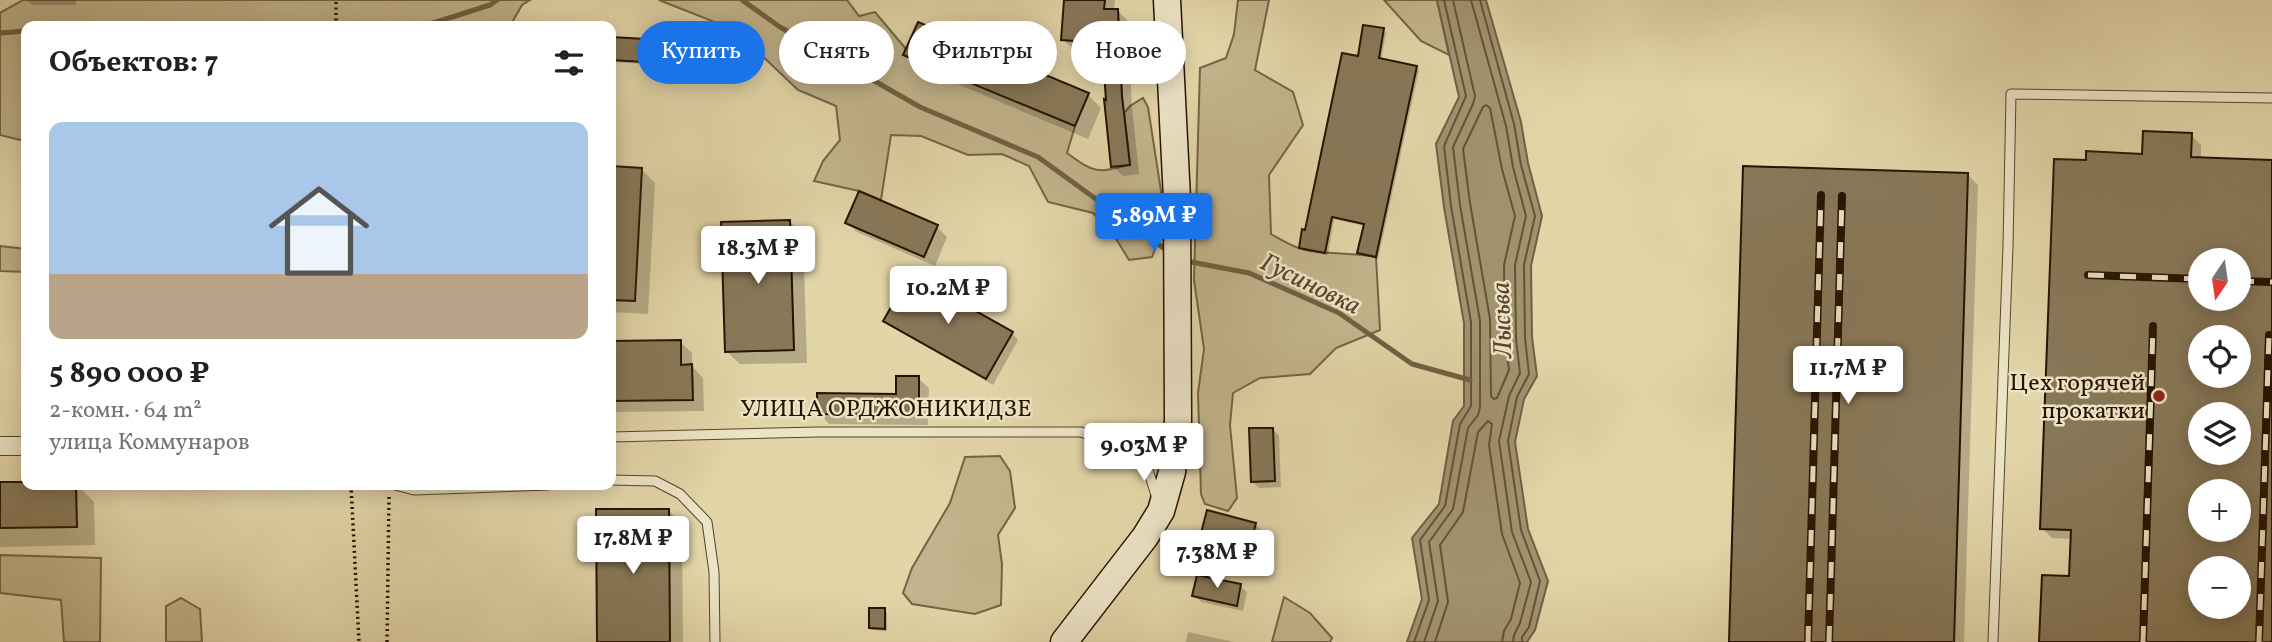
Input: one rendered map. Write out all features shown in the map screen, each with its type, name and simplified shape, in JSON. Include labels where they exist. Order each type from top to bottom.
[{"type":"main road","points":[[1064,642],[1145,537],[1161,511],[1172,472],[1178,421],[1177,199],[1167,0]]},
{"type":"street","points":[[0,446],[21,446]]},
{"type":"lane","points":[[1993,642],[2011,94],[2272,98]]},
{"type":"lane","name":"УЛИЦА ОРДЖОНИКИДЗЕ","points":[[616,437],[818,432],[1082,432],[1121,446],[1147,467],[1161,511]]},
{"type":"lane","points":[[616,480],[655,481],[680,494],[707,522],[714,572],[715,642]]},
{"type":"path","points":[[336,3],[336,21]]},
{"type":"path","points":[[351,490],[359,642]]},
{"type":"path","points":[[387,642],[389,490]]},
{"type":"shaded area","points":[[23,0],[530,0],[522,5],[513,21],[21,21],[20,140],[0,135],[0,13]]},
{"type":"shaded area","points":[[659,0],[847,0],[859,16],[875,12],[883,21],[779,21],[779,72],[765,59],[765,21],[712,21]]},
{"type":"shaded area","points":[[1238,0],[1269,0],[1255,70],[1293,92],[1303,125],[1269,175],[1271,234],[1302,249],[1376,257],[1380,330],[1336,348],[1310,374],[1260,378],[1233,393],[1230,425],[1237,498],[1228,511],[1205,504],[1201,494],[1198,393],[1204,349],[1194,280],[1200,68],[1226,58],[1234,34]]},
{"type":"shaded area","points":[[1384,0],[1437,0],[1449,55],[1421,41]]},
{"type":"shaded area","points":[[894,35],[906,49],[904,55],[908,57],[908,84],[974,84],[1075,126],[1067,153],[1097,170],[1130,164],[1124,113],[1143,98],[1148,107],[1164,227],[1152,257],[1129,260],[1115,237],[1093,213],[1048,202],[1029,166],[1002,154],[968,155],[921,136],[891,135],[881,200],[859,191],[814,181],[823,161],[840,140],[836,106],[798,90],[792,84],[894,84]]},
{"type":"shaded area","points":[[0,246],[21,248],[21,272],[0,271]]},
{"type":"shaded area","points":[[1000,456],[1010,471],[1015,508],[998,535],[1002,564],[1001,605],[975,614],[912,604],[903,593],[912,568],[950,503],[965,457]]},
{"type":"shaded area","points":[[0,555],[101,558],[100,642],[64,642],[61,600],[0,593]]},
{"type":"shaded area","points":[[1284,597],[1310,613],[1332,638],[1330,642],[1272,642]]},
{"type":"shaded area","points":[[181,598],[200,609],[202,642],[166,642],[166,606]]},
{"type":"water","name":"Лысьва","points":[[1437,0],[1486,0],[1521,122],[1528,163],[1542,216],[1531,266],[1532,337],[1537,376],[1524,399],[1515,442],[1528,529],[1548,581],[1535,630],[1527,642],[1407,642],[1422,599],[1412,538],[1439,504],[1453,421],[1464,406],[1464,323],[1436,144],[1459,97]]},
{"type":"building","points":[[1064,0],[1105,0],[1104,9],[1118,9],[1119,21],[1071,21],[1071,41],[1061,40]]},
{"type":"building","points":[[1363,25],[1384,28],[1379,58],[1417,66],[1376,257],[1357,253],[1364,224],[1332,217],[1325,253],[1299,248],[1342,53],[1358,56]]},
{"type":"building","points":[[616,37],[637,39],[637,62],[616,60]]},
{"type":"building","points":[[908,44],[908,57],[903,55]]},
{"type":"building","points":[[1057,80],[1089,93],[1075,126],[973,84],[1057,84]]},
{"type":"building","points":[[1105,84],[1121,84],[1130,165],[1111,167],[1104,99],[1106,100]]},
{"type":"building","name":"Цех горячей прокатки","points":[[2143,131],[2192,133],[2191,157],[2272,160],[2272,642],[2039,642],[2042,575],[2069,576],[2071,530],[2040,529],[2054,159],[2086,160],[2086,151],[2142,154]]},
{"type":"building","points":[[616,166],[642,168],[635,301],[616,300]]},
{"type":"building","points":[[1743,166],[1968,173],[1954,642],[1729,642]]},
{"type":"building","points":[[859,191],[938,225],[924,257],[845,223]]},
{"type":"building","points":[[790,220],[794,350],[725,352],[721,222]]},
{"type":"building","points":[[910,274],[1013,332],[986,379],[883,321]]},
{"type":"building","points":[[681,340],[681,365],[692,364],[693,400],[616,401],[616,341]]},
{"type":"building","points":[[896,376],[919,376],[919,415],[817,414],[817,393],[896,394]]},
{"type":"building","points":[[1249,428],[1273,428],[1275,481],[1251,482]]},
{"type":"building","points":[[0,482],[21,482],[21,490],[76,490],[77,527],[0,528]]},
{"type":"building","points":[[596,509],[669,509],[670,642],[597,642]]},
{"type":"building","points":[[1207,510],[1256,523],[1250,546],[1201,533]]},
{"type":"building","points":[[1197,575],[1241,584],[1237,606],[1192,596]]},
{"type":"building","points":[[869,608],[885,608],[885,629],[869,628]]},
{"type":"waterway","name":"Гусиновка","points":[[439,21],[490,5],[497,0]]},
{"type":"waterway","name":"Гусиновка","points":[[742,0],[780,27],[920,107],[1038,157],[1169,252]]},
{"type":"waterway","name":"Гусиновка","points":[[0,33],[21,31]]},
{"type":"waterway","name":"Гусиновка","points":[[1186,261],[1249,273],[1339,313],[1412,364],[1470,380]]},
{"type":"railway","points":[[1808,642],[1821,195]]},
{"type":"railway","points":[[1829,642],[1842,196]]},
{"type":"railway","points":[[2088,275],[2188,279]]},
{"type":"railway","points":[[2251,281],[2272,282]]},
{"type":"railway","points":[[2143,642],[2153,326]]},
{"type":"railway","points":[[2259,642],[2269,335]]},
{"type":"place","name":"Цех горячей прокатки","points":[[2159,396]]}]
